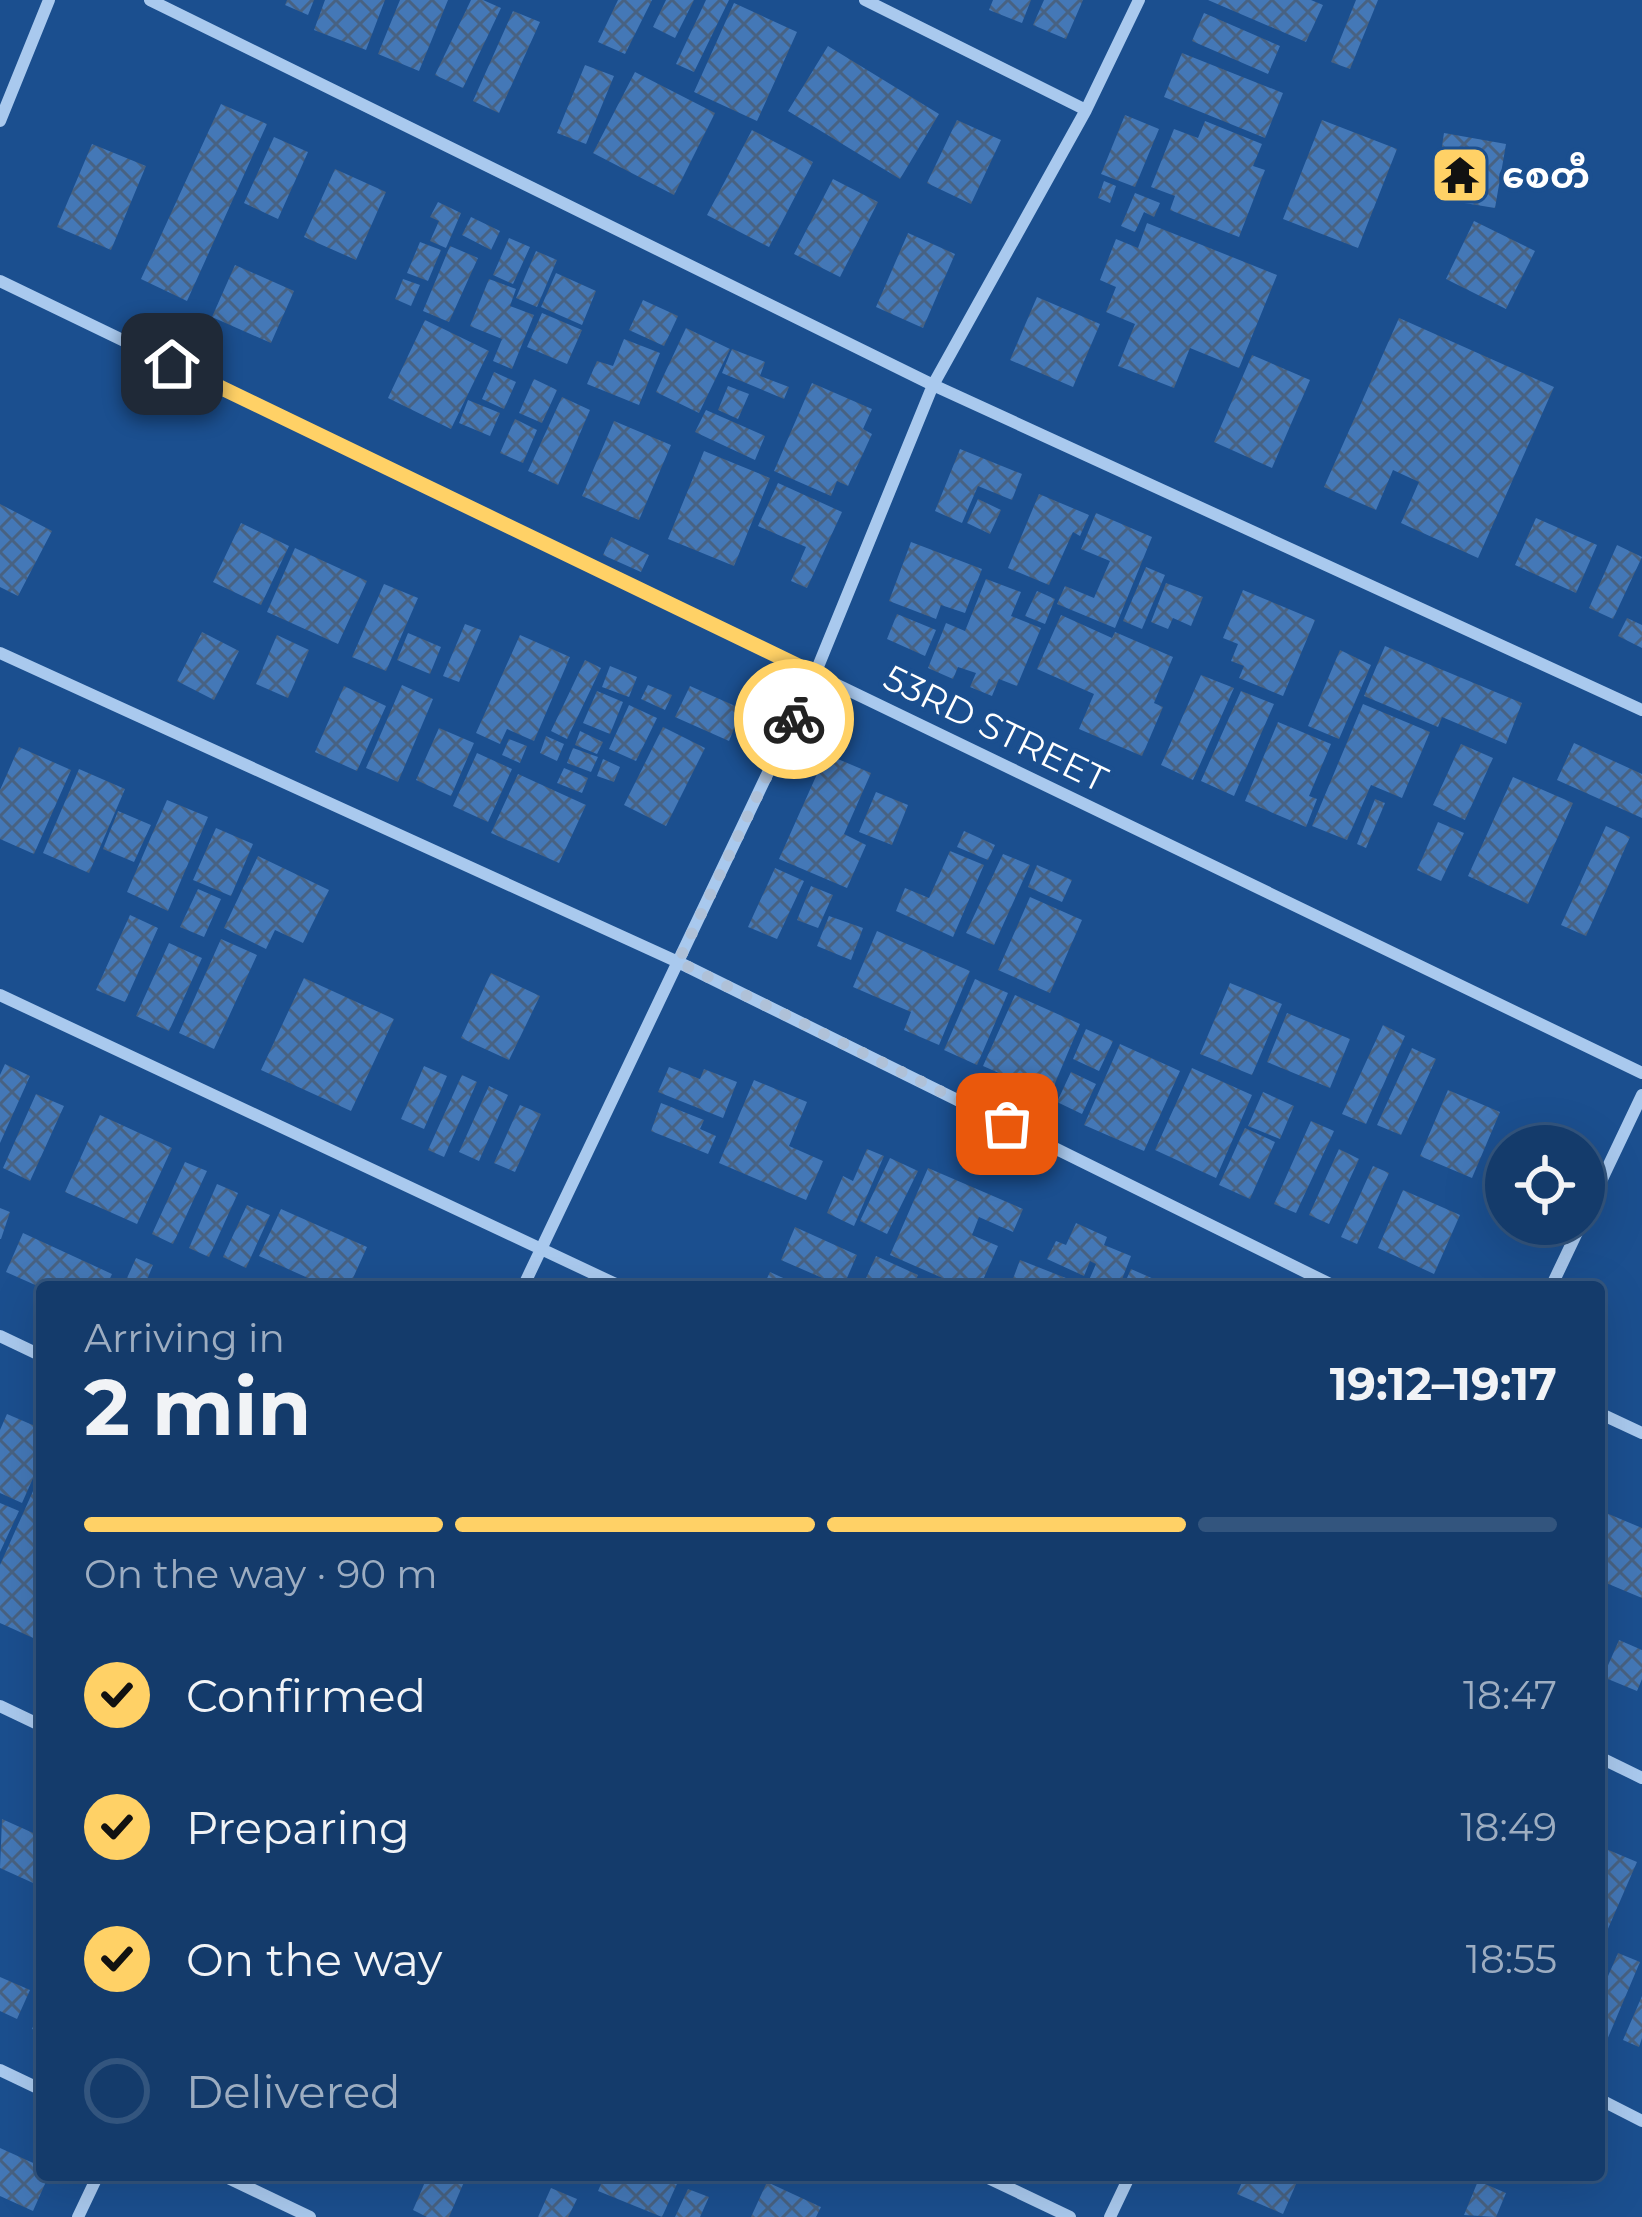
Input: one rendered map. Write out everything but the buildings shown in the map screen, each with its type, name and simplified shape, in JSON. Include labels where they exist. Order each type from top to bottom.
[{"type":"street","points":[[0,121],[49,0]]},
{"type":"street","points":[[150,0],[933,385],[1642,710]]},
{"type":"street","points":[[865,0],[1086,110]]},
{"type":"street","points":[[527,1281],[815,674],[933,385],[1086,110],[1138,0]]},
{"type":"street","name":"53RD STREET","points":[[0,281],[1642,1072]]},
{"type":"street","points":[[0,653],[678,962],[1324,1281]]},
{"type":"street","points":[[0,995],[609,1281]]},
{"type":"street","points":[[1605,1172],[1642,1095]]},
{"type":"street","points":[[1554,1281],[1570,1245]]},
{"type":"street","points":[[0,1336],[36,1353]]},
{"type":"street","points":[[1605,1416],[1642,1432]]},
{"type":"street","points":[[0,1706],[36,1723]]},
{"type":"street","points":[[1605,1760],[1642,1778]]},
{"type":"street","points":[[0,2070],[36,2087]]},
{"type":"street","points":[[1605,2102],[1642,2121]]},
{"type":"street","points":[[78,2217],[95,2181]]},
{"type":"street","points":[[235,2181],[310,2217]]},
{"type":"street","points":[[995,2181],[1070,2217]]},
{"type":"street","points":[[1110,2217],[1127,2181]]},
{"type":"way so far","points":[[794,719],[678,962],[1007,1124]]},
{"type":"place","name":"စေတီ","points":[[1460,175]]},
{"type":"route","points":[[172,364],[815,674],[794,719]]}]
